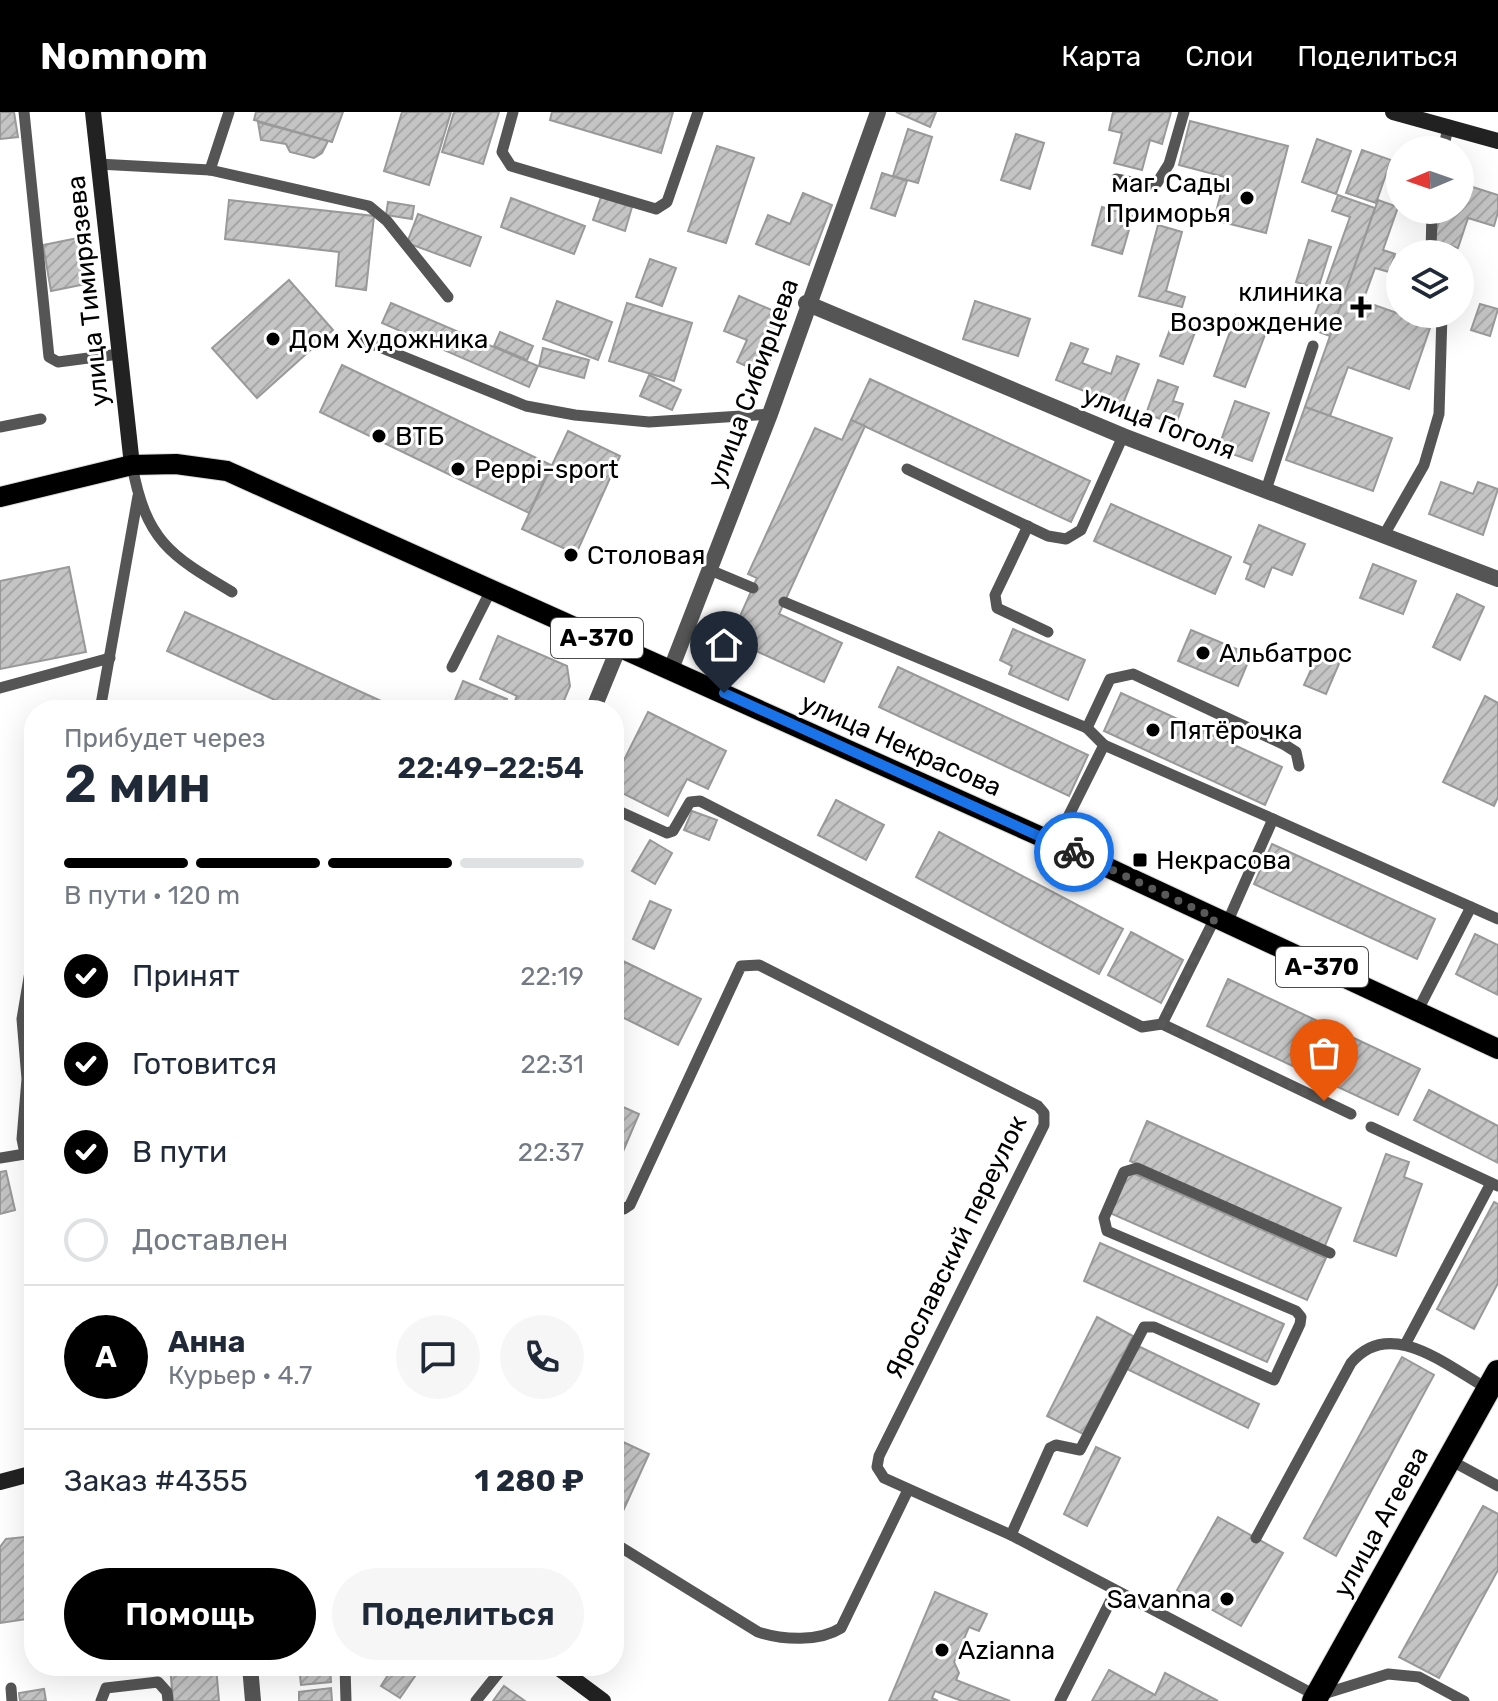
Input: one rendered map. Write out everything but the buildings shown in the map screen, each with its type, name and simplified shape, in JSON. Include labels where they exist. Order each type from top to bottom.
[{"type":"highway","name":"улица Агеева","points":[[1316,1699],[1493,1381]]},
{"type":"main road","name":"улица Некрасова","points":[[0,497],[132,465],[176,464],[227,471],[490,592],[671,669],[1055,843],[1498,1049]]},
{"type":"street","name":"улица Тимирязева","points":[[93,112],[132,465]]},
{"type":"street","name":"улица Сибирцева","points":[[671,669],[770,414],[806,303],[878,112]]},
{"type":"street","points":[[1393,112],[1498,141]]},
{"type":"street","name":"улица Гоголя","points":[[806,303],[1123,436],[1498,579]]},
{"type":"street","points":[[597,700],[619,647]]},
{"type":"street","points":[[0,1478],[24,1474]]},
{"type":"street","points":[[251,1676],[253,1701]]},
{"type":"street","points":[[569,1676],[603,1701]]},
{"type":"lane","points":[[24,112],[49,357],[58,362],[119,354]]},
{"type":"lane","points":[[210,170],[229,112]]},
{"type":"lane","points":[[513,112],[502,152],[511,166],[656,209],[667,202],[698,112]]},
{"type":"lane","points":[[1116,179],[1147,185],[1157,183],[1169,164],[1184,112]]},
{"type":"lane","points":[[1446,136],[1448,128]]},
{"type":"lane","points":[[98,164],[210,170],[369,206],[387,221],[448,297]]},
{"type":"lane","points":[[1384,535],[1424,465],[1439,414],[1442,328]]},
{"type":"lane","points":[[362,340],[526,406],[552,412],[649,422],[770,414]]},
{"type":"lane","points":[[1266,490],[1313,346]]},
{"type":"lane","points":[[0,427],[41,419]]},
{"type":"lane","points":[[907,469],[1028,526],[1066,539],[1081,530],[1123,436]]},
{"type":"lane","points":[[132,465],[138,496],[164,546],[185,565],[232,592]]},
{"type":"lane","points":[[102,700],[138,496]]},
{"type":"lane","points":[[1028,526],[995,595],[997,608],[1048,632]]},
{"type":"lane","points":[[710,570],[753,588]]},
{"type":"lane","points":[[452,667],[490,592]]},
{"type":"lane","points":[[784,602],[1087,728],[1104,745],[1498,919]]},
{"type":"lane","points":[[0,688],[110,658]]},
{"type":"lane","points":[[1087,728],[1110,679],[1133,674],[1285,745],[1296,752],[1299,766]]},
{"type":"lane","points":[[1055,843],[1104,745]]},
{"type":"lane","points":[[624,814],[667,833],[673,831],[690,802],[700,801],[1142,1027],[1162,1024],[1351,1114]]},
{"type":"lane","points":[[1162,1024],[1273,819]]},
{"type":"lane","points":[[1417,1012],[1471,907]]},
{"type":"lane","name":"Ярославский переулок","points":[[624,1209],[630,1205],[741,966],[759,965],[1038,1106],[1044,1113],[1044,1125],[879,1456],[877,1467],[884,1478],[1011,1535],[1316,1699]]},
{"type":"lane","points":[[24,1007],[24,1043]]},
{"type":"lane","points":[[24,1115],[24,1142]]},
{"type":"lane","points":[[1371,1127],[1494,1184],[1406,1343]]},
{"type":"lane","points":[[0,1158],[24,1154]]},
{"type":"lane","points":[[1011,1535],[1050,1448],[1056,1445],[1080,1450],[1138,1332],[1144,1327],[1154,1327],[1274,1380],[1300,1324],[1301,1317],[1296,1311],[1107,1231],[1104,1218],[1124,1172],[1137,1168],[1330,1253]]},
{"type":"lane","points":[[1256,1538],[1351,1363],[1370,1345],[1406,1343],[1493,1381]]},
{"type":"lane","points":[[1448,1458],[1498,1486]]},
{"type":"lane","points":[[624,1549],[758,1632],[772,1636],[827,1637],[841,1628],[908,1490]]},
{"type":"lane","points":[[1060,1701],[1115,1592]]},
{"type":"lane","points":[[1316,1699],[1388,1674],[1419,1677],[1464,1701]]},
{"type":"lane","points":[[345,1676],[346,1701]]},
{"type":"lane","points":[[476,1701],[496,1676]]},
{"type":"lane","points":[[101,1701],[106,1688],[158,1682],[167,1692],[168,1701]]},
{"type":"way so far","points":[[1074,852],[1215,918],[1162,1024],[1324,1101]]},
{"type":"place","name":"маг. Сады Приморья","points":[[1247,198]]},
{"type":"place","name":"клиника Возрождение","points":[[1361,307]]},
{"type":"place","name":"Дом Художника","points":[[273,339]]},
{"type":"place","name":"ВТБ","points":[[379,436]]},
{"type":"place","name":"Peppi-sport","points":[[458,469]]},
{"type":"place","name":"Столовая","points":[[571,555]]},
{"type":"place","name":"Альбатрос","points":[[1203,653]]},
{"type":"place","name":"Пятёрочка","points":[[1153,730]]},
{"type":"place","name":"Некрасова","points":[[1140,860]]},
{"type":"place","name":"Savanna","points":[[1227,1599]]},
{"type":"place","name":"Azianna","points":[[942,1650]]},
{"type":"route","points":[[724,693],[1074,852]]}]
